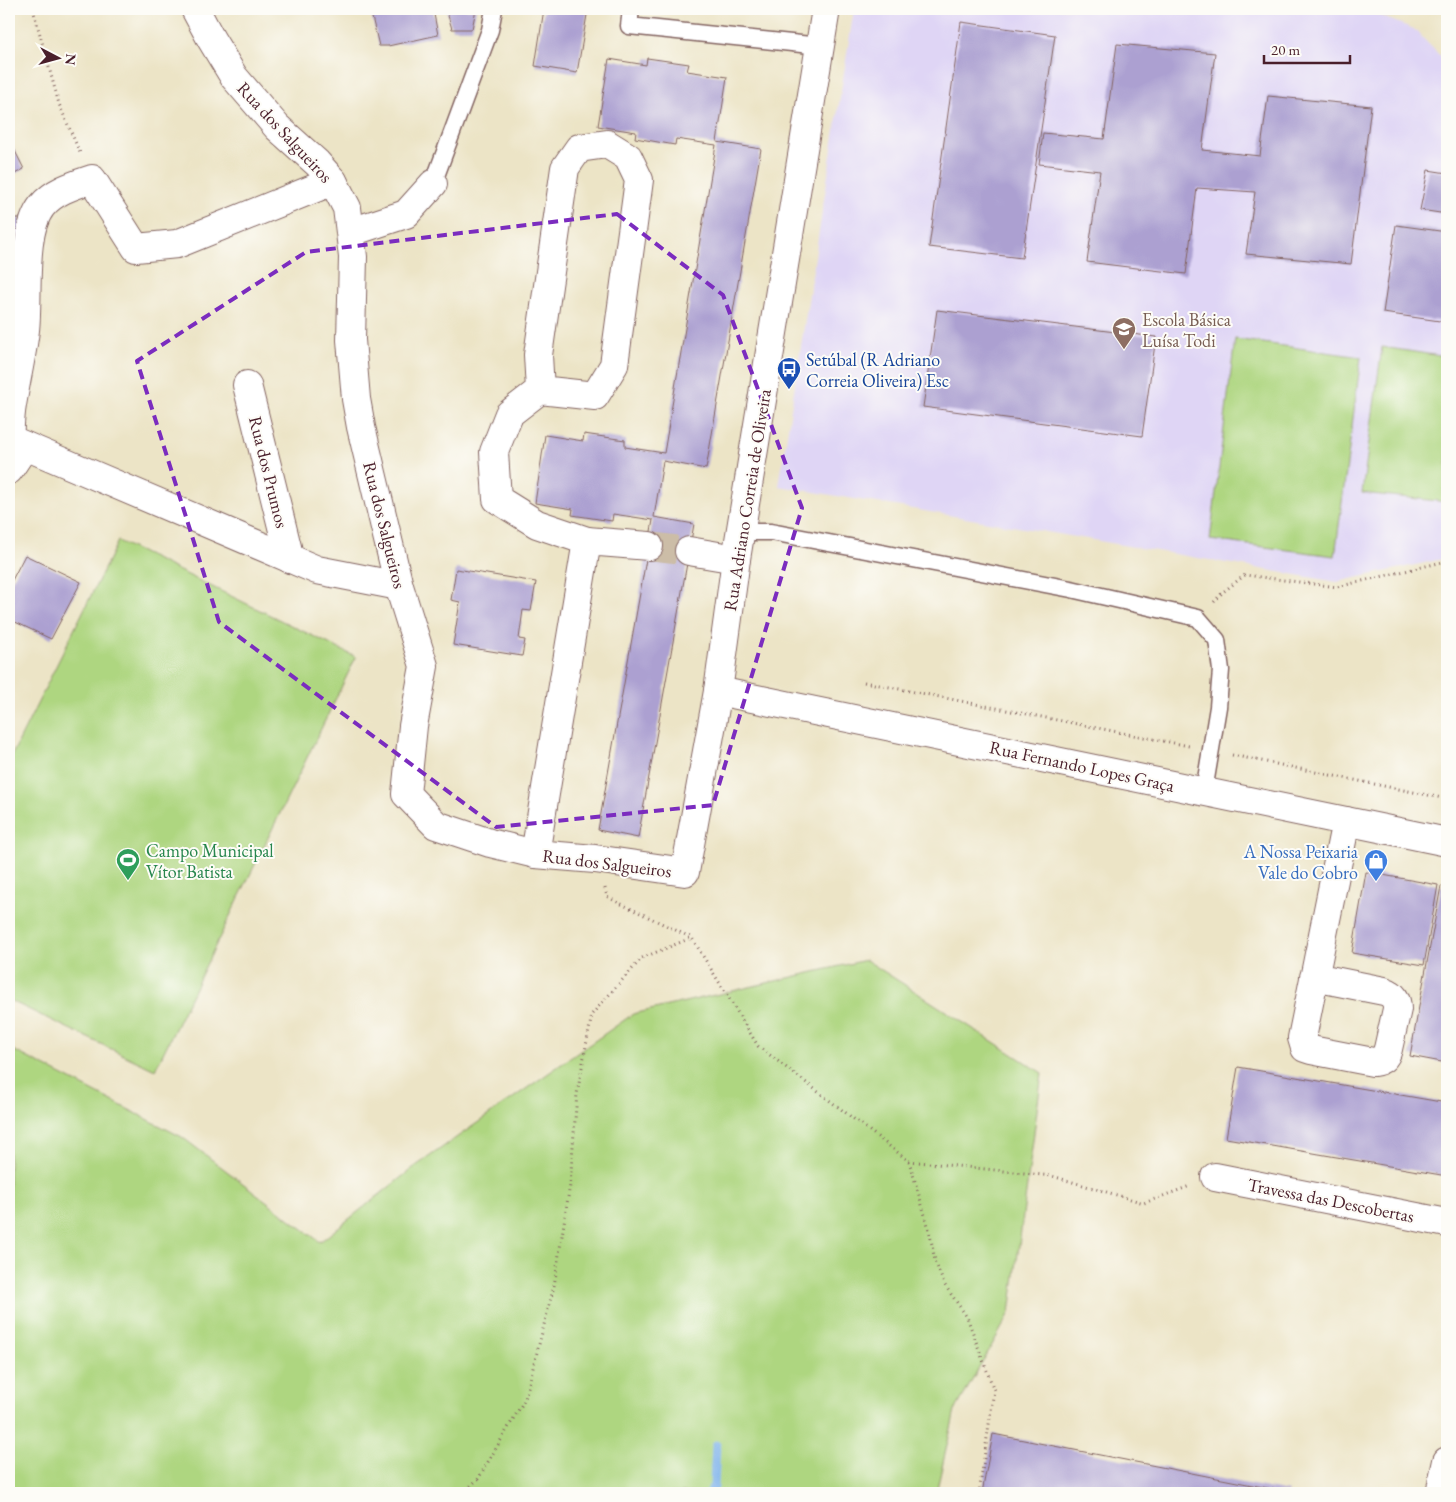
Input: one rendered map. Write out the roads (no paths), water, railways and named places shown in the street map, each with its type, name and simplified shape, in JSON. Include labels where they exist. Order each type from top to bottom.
[{"type":"street","name":"Rua dos Salgueiros","points":[[195,9],[234,77],[277,127],[317,163],[333,181],[347,208],[353,258],[351,340],[356,399],[399,586],[424,666],[414,726],[406,794],[436,826],[490,843],[535,854],[596,859],[685,872]]},
{"type":"street","name":"Rua Adriano Correia de Oliveira","points":[[685,872],[718,691],[736,559],[826,9]]},
{"type":"street","points":[[540,390],[538,355],[565,168],[579,148],[607,144],[628,157],[639,180],[614,365],[595,396],[540,390],[509,414],[494,452],[497,500],[537,524],[588,541],[648,546]]},
{"type":"street","points":[[9,470],[14,442],[12,406],[25,329],[18,279],[27,260],[31,229],[41,207],[54,194],[92,178],[136,248],[177,244],[333,181]]},
{"type":"street","points":[[351,232],[406,214],[433,184]]},
{"type":"street","name":"Rua dos Prumos","points":[[247,385],[290,559]]},
{"type":"street","points":[[14,442],[317,570],[399,586]]},
{"type":"street","points":[[535,854],[588,541]]},
{"type":"street","points":[[689,551],[736,559]]},
{"type":"street","name":"Rua Fernando Lopes Graça","points":[[718,691],[1447,842]]},
{"type":"street","points":[[1314,977],[1346,821]]},
{"type":"street","name":"Travessa das Descobertas","points":[[1215,1177],[1447,1223]]},
{"type":"street","points":[[1440,1493],[1447,1461]]},
{"type":"lane","points":[[433,184],[490,30],[494,9]]},
{"type":"lane","points":[[631,9],[629,26],[820,46]]},
{"type":"lane","points":[[741,532],[771,532],[1071,589],[1198,618],[1217,640],[1222,670],[1204,791]]},
{"type":"waterway","points":[[709,1493],[714,1486],[716,1445]]},
{"type":"tunnel","points":[[649,546],[689,551]]},
{"type":"place","name":"Escola Básica Luísa Todi","points":[[1124,350]]},
{"type":"place","name":"Setúbal (R Adriano Correia Oliveira) Esc","points":[[789,390]]},
{"type":"place","name":"Campo Municipal Vítor Batista","points":[[128,881]]},
{"type":"place","name":"A Nossa Peixaria Vale do Cobro","points":[[1376,882]]}]
